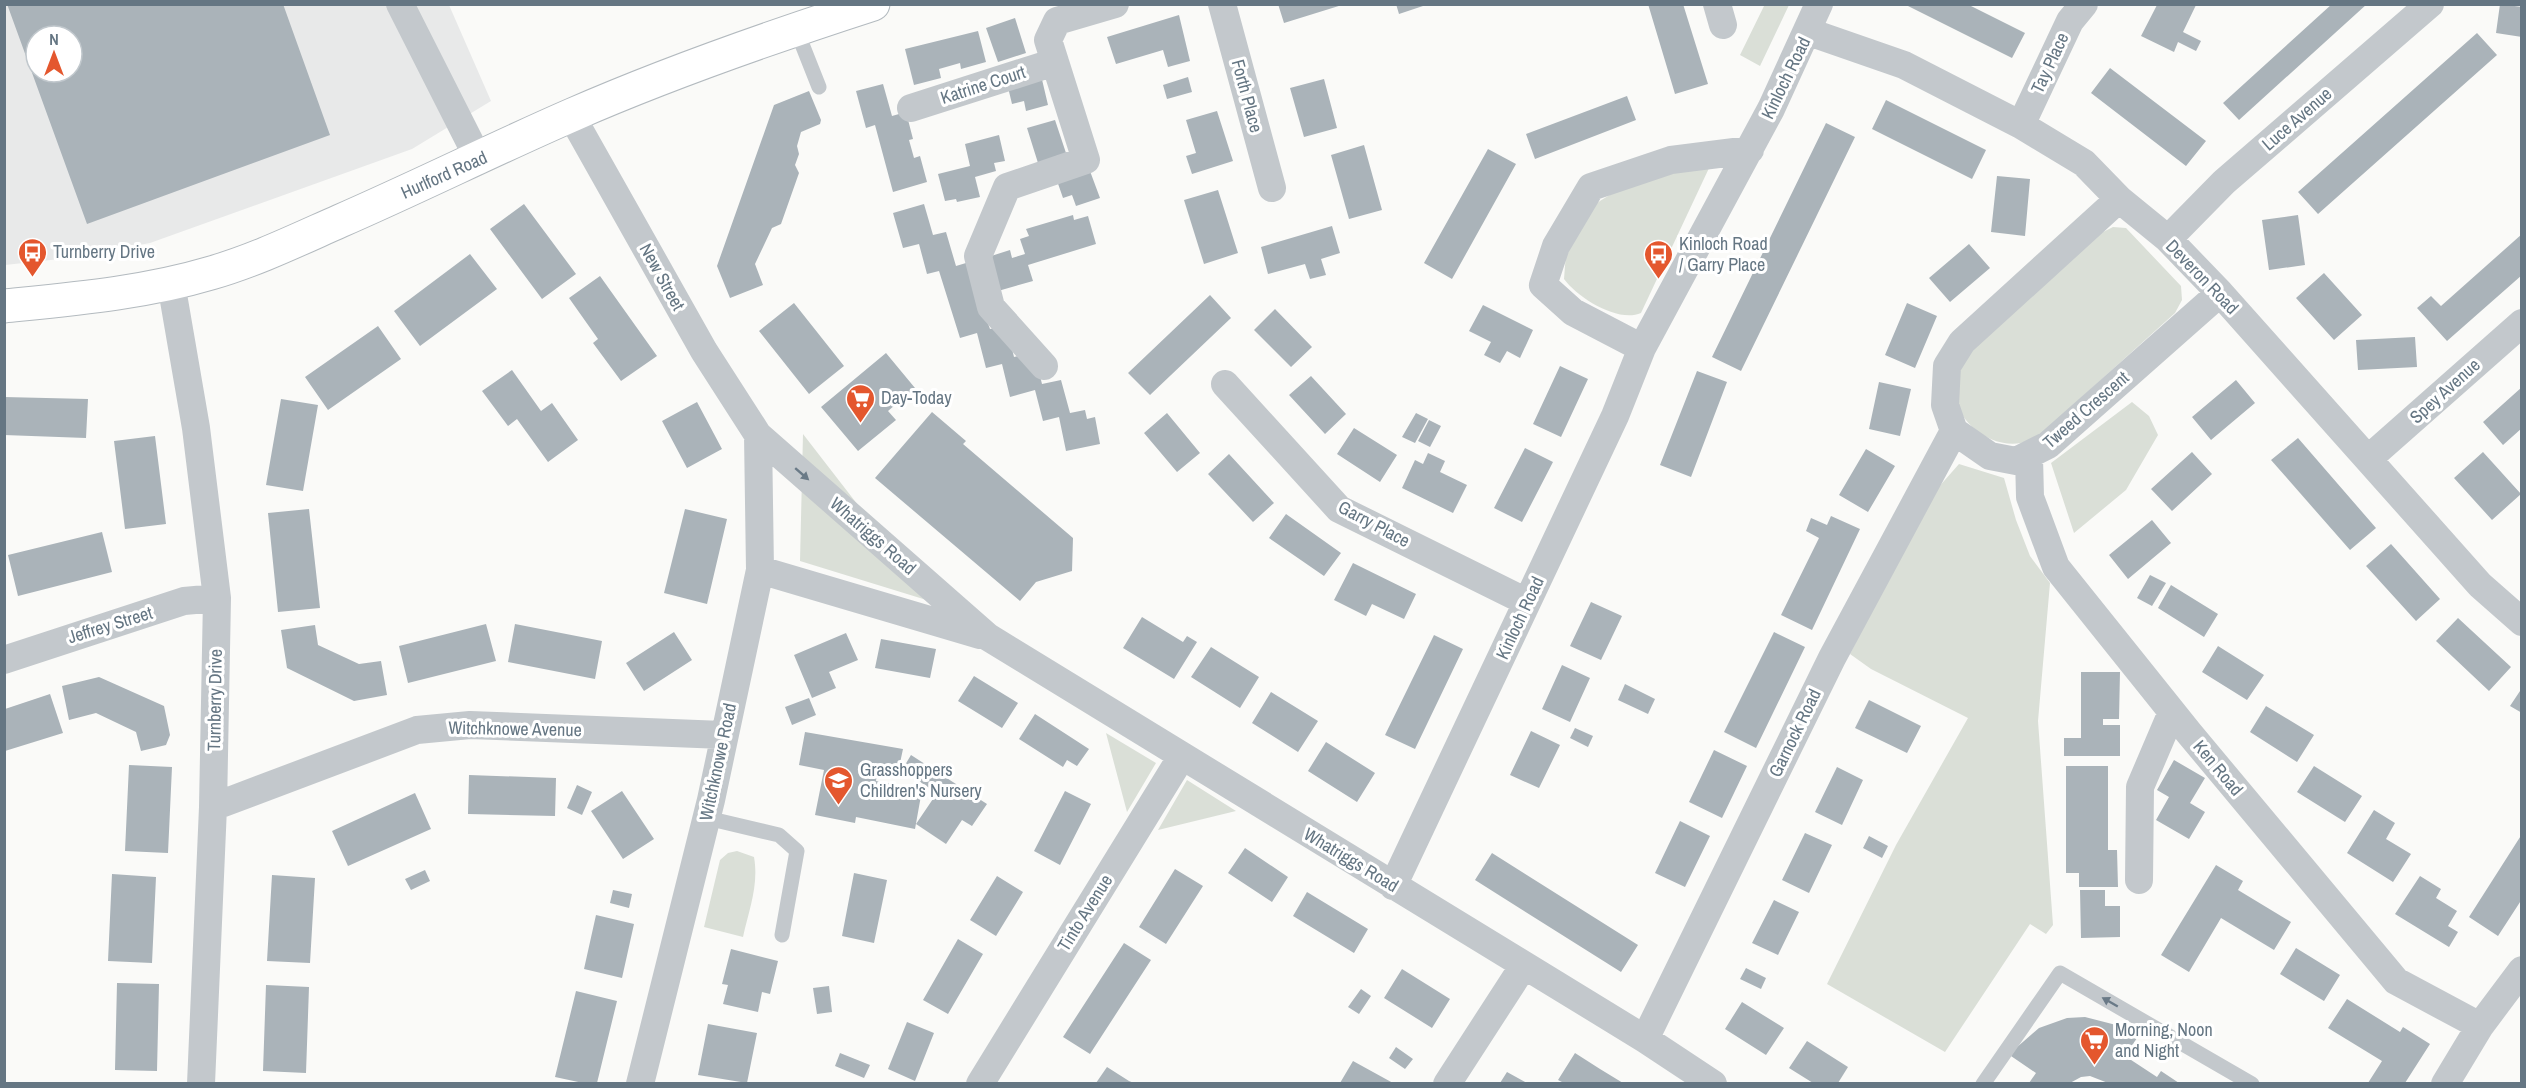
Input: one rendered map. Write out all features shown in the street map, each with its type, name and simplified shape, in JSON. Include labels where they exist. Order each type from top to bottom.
[{"type":"main road","name":"Hurlford Road","points":[[4,306],[75,299],[171,283],[256,259],[479,160],[571,115],[674,73],[873,4]]},
{"type":"street","points":[[400,4],[479,160]]},
{"type":"street","points":[[1044,366],[991,307],[978,256],[1007,187],[1086,160],[1048,40],[1057,21],[1115,4]]},
{"type":"street","name":"Forth Place","points":[[1222,4],[1272,188]]},
{"type":"street","name":"Kinloch Road","points":[[1394,886],[1615,417],[1642,348],[1750,150],[1809,32],[1819,4]]},
{"type":"street","name":"Tay Place","points":[[2021,125],[2070,21],[2084,4]]},
{"type":"street","name":"Luce Avenue","points":[[2168,239],[2224,182],[2430,4]]},
{"type":"street","name":"Deveron Road","points":[[1809,32],[1904,65],[2021,125],[2084,164],[2120,200],[2168,239],[2480,585],[2522,622]]},
{"type":"street","name":"Katrine Court","points":[[911,108],[1055,62]]},
{"type":"street","name":"New Street","points":[[571,115],[704,351],[758,435]]},
{"type":"street","points":[[1642,348],[1573,312],[1543,285],[1556,246],[1591,187],[1671,160],[1750,150]]},
{"type":"street","points":[[1954,431],[1945,405],[1947,366],[1962,342],[2120,200]]},
{"type":"street","name":"Turnberry Drive","points":[[171,283],[196,428],[217,597],[213,807],[201,1083]]},
{"type":"street","name":"Tweed Crescent","points":[[1954,431],[1990,456],[2016,461],[2029,457],[2048,446],[2220,294]]},
{"type":"street","name":"Spey Avenue","points":[[2368,459],[2522,323]]},
{"type":"street","name":"Garry Place","points":[[1225,384],[1339,509],[1527,602]]},
{"type":"street","name":"Garnock Road","points":[[1645,1040],[1832,658],[1954,431]]},
{"type":"street","name":"Witchknowe Road","points":[[640,1083],[707,818],[760,570],[758,435]]},
{"type":"street","name":"Whatriggs Road","points":[[758,435],[988,637],[1713,1083]]},
{"type":"street","name":"Ken Road","points":[[2029,457],[2030,497],[2056,567],[2172,712],[2396,981],[2480,1026]]},
{"type":"street","name":"Whatriggs Road","points":[[760,570],[988,637]]},
{"type":"street","name":"Jeffrey Street","points":[[4,660],[184,601],[217,597]]},
{"type":"street","points":[[2139,880],[2140,787],[2172,712]]},
{"type":"street","name":"Witchknowe Avenue","points":[[213,807],[417,730],[470,725],[723,735]]},
{"type":"street","name":"Tinto Avenue","points":[[991,1079],[1182,756]]},
{"type":"street","points":[[1447,1083],[1524,965]]},
{"type":"street","points":[[2445,1083],[2480,1026],[2522,970]]},
{"type":"lane","points":[[796,29],[819,87]]},
{"type":"lane","points":[[707,818],[779,835],[797,850],[782,935]]},
{"type":"lane","points":[[1983,1083],[2060,973],[2252,1083]]},
{"type":"shaded area","points":[[1765,4],[1789,5],[1760,66],[1740,55]]},
{"type":"shaded area","points":[[4,5],[449,5],[491,101],[412,149],[150,243],[69,258],[5,265]]},
{"type":"shaded area","points":[[1693,166],[1710,166],[1641,313],[1621,315],[1610,312],[1588,301],[1570,286],[1564,279],[1567,251],[1575,228],[1586,213],[1618,191]]},
{"type":"shaded area","points":[[2113,227],[2126,228],[2181,286],[2182,300],[2175,313],[2042,433],[2021,443],[2008,443],[1996,441],[1973,428],[1958,407],[1955,395],[1955,382],[1966,356],[2101,233]]},
{"type":"shaded area","points":[[2132,402],[2149,416],[2158,435],[2126,490],[2074,533],[2051,463]]},
{"type":"shaded area","points":[[803,434],[933,602],[800,561]]},
{"type":"shaded area","points":[[1959,464],[2004,478],[2016,520],[2030,556],[2050,583],[2038,721],[2053,925],[2046,934],[2030,924],[1945,1052],[1827,984],[1896,845],[1968,718],[1871,669],[1850,654],[1922,506]]},
{"type":"shaded area","points":[[1106,733],[1156,763],[1127,812]]},
{"type":"shaded area","points":[[1187,780],[1236,811],[1158,830]]},
{"type":"shaded area","points":[[737,851],[754,857],[755,867],[753,897],[743,937],[704,927],[720,860],[728,853]]},
{"type":"building","points":[[7,4],[283,4],[330,135],[87,224],[36,84],[84,84],[84,24],[24,24],[24,51]]},
{"type":"building","points":[[1278,4],[1342,4],[1342,5],[1284,23]]},
{"type":"building","points":[[1396,4],[1426,4],[1426,5],[1399,14]]},
{"type":"building","points":[[1648,4],[1683,4],[1708,84],[1675,94]]},
{"type":"building","points":[[1904,4],[1967,4],[2025,33],[2012,58]]},
{"type":"building","points":[[2332,4],[2367,4],[2239,120],[2223,103]]},
{"type":"building","points":[[2500,4],[2522,7],[2522,37],[2496,33]]},
{"type":"building","points":[[2157,5],[2196,5],[2183,32],[2201,41],[2196,51],[2178,42],[2174,52],[2141,36]]},
{"type":"building","points":[[1179,15],[1190,61],[1168,67],[1163,50],[1116,64],[1107,37]]},
{"type":"building","points":[[1015,18],[1026,53],[998,62],[986,28]]},
{"type":"building","points":[[978,31],[986,62],[961,69],[960,63],[939,69],[941,78],[914,85],[905,49]]},
{"type":"building","points":[[2477,33],[2497,55],[2318,214],[2298,192]]},
{"type":"building","points":[[2110,68],[2206,141],[2186,166],[2091,93]]},
{"type":"building","points":[[1040,71],[1048,105],[1026,111],[1024,101],[1012,104],[1006,79]]},
{"type":"building","points":[[1188,77],[1192,92],[1167,99],[1163,85]]},
{"type":"building","points":[[1324,79],[1337,128],[1304,137],[1290,88]]},
{"type":"building","points":[[883,84],[892,116],[906,112],[913,139],[909,140],[914,158],[920,156],[927,182],[893,192],[875,125],[866,128],[856,91]]},
{"type":"building","points":[[809,91],[821,120],[820,124],[801,132],[797,146],[799,154],[795,165],[799,173],[781,224],[772,228],[755,264],[763,285],[730,298],[717,266],[774,105]]},
{"type":"building","points":[[1627,96],[1636,120],[1535,159],[1526,134]]},
{"type":"building","points":[[1886,100],[1986,150],[1972,179],[1872,129]]},
{"type":"building","points":[[1217,111],[1233,161],[1192,174],[1186,156],[1196,153],[1186,120]]},
{"type":"building","points":[[1055,120],[1066,153],[1038,163],[1027,128]]},
{"type":"building","points":[[1826,123],[1855,137],[1741,371],[1712,357]]},
{"type":"building","points":[[999,135],[1005,161],[994,163],[996,171],[975,177],[980,197],[957,202],[956,199],[945,201],[938,174],[970,166],[965,144]]},
{"type":"building","points":[[1364,145],[1382,210],[1349,219],[1331,155]]},
{"type":"building","points":[[1488,149],[1516,164],[1452,279],[1424,263]]},
{"type":"building","points":[[1087,163],[1100,198],[1076,206],[1072,195],[1063,198],[1055,175]]},
{"type":"building","points":[[1997,176],[2030,179],[2025,236],[1991,232]]},
{"type":"building","points":[[1218,190],[1238,253],[1204,264],[1184,200]]},
{"type":"building","points":[[524,204],[576,274],[542,299],[490,229]]},
{"type":"building","points":[[924,204],[933,235],[946,232],[956,266],[966,263],[990,329],[1006,325],[1014,357],[1034,352],[1042,384],[1061,380],[1070,413],[1085,410],[1087,419],[1095,417],[1100,444],[1066,451],[1059,417],[1043,421],[1035,390],[1010,397],[1002,364],[986,368],[977,333],[960,338],[939,271],[927,274],[919,244],[903,248],[893,213]]},
{"type":"building","points":[[1073,215],[1074,220],[1088,216],[1096,244],[1028,265],[1033,281],[998,291],[988,257],[1010,250],[1012,258],[1025,254],[1020,239],[1029,236],[1026,229]]},
{"type":"building","points":[[2298,215],[2305,265],[2269,270],[2262,220]]},
{"type":"building","points":[[1332,226],[1340,253],[1321,259],[1326,275],[1310,279],[1305,264],[1268,274],[1261,247]]},
{"type":"building","points":[[2522,234],[2522,275],[2447,341],[2417,308],[2431,296],[2441,306]]},
{"type":"building","points":[[1969,244],[1990,268],[1950,302],[1929,278]]},
{"type":"building","points":[[470,254],[497,289],[420,346],[394,311]]},
{"type":"building","points":[[2324,273],[2362,315],[2334,340],[2296,298]]},
{"type":"building","points":[[600,276],[657,356],[621,381],[593,343],[598,339],[569,298]]},
{"type":"building","points":[[1210,295],[1231,318],[1150,395],[1128,373]]},
{"type":"building","points":[[794,303],[844,366],[809,394],[759,331]]},
{"type":"building","points":[[1907,303],[1937,316],[1915,368],[1885,355]]},
{"type":"building","points":[[1483,305],[1533,330],[1520,358],[1507,351],[1500,363],[1484,355],[1491,342],[1469,331]]},
{"type":"building","points":[[1275,309],[1312,347],[1291,367],[1254,330]]},
{"type":"building","points":[[378,326],[401,359],[328,410],[305,377]]},
{"type":"building","points":[[2415,337],[2417,367],[2358,370],[2356,340]]},
{"type":"building","points":[[886,353],[915,388],[888,411],[896,420],[858,451],[821,407]]},
{"type":"building","points":[[1560,366],[1588,379],[1561,437],[1533,424]]},
{"type":"building","points":[[512,370],[541,411],[552,403],[578,440],[548,462],[517,419],[508,426],[482,391]]},
{"type":"building","points":[[1697,371],[1727,382],[1691,477],[1660,465]]},
{"type":"building","points":[[1311,376],[1346,414],[1325,434],[1289,395]]},
{"type":"building","points":[[2236,380],[2255,403],[2211,440],[2192,417]]},
{"type":"building","points":[[1879,382],[1911,389],[1900,436],[1869,429]]},
{"type":"building","points":[[2522,387],[2522,428],[2503,445],[2483,422]]},
{"type":"building","points":[[4,397],[88,399],[86,438],[4,435]]},
{"type":"building","points":[[281,399],[318,405],[303,491],[266,485]]},
{"type":"building","points":[[697,402],[722,449],[687,468],[662,421]]},
{"type":"building","points":[[932,412],[966,441],[963,444],[1073,538],[1072,571],[1036,582],[1020,601],[875,478]]},
{"type":"building","points":[[1167,413],[1200,453],[1177,472],[1144,433]]},
{"type":"building","points":[[1416,413],[1428,419],[1415,443],[1402,437]]},
{"type":"building","points":[[1429,420],[1441,426],[1430,447],[1418,441]]},
{"type":"building","points":[[1354,428],[1397,455],[1380,482],[1337,454]]},
{"type":"building","points":[[155,436],[166,524],[125,529],[114,441]]},
{"type":"building","points":[[2298,438],[2376,528],[2350,550],[2271,460]]},
{"type":"building","points":[[1525,448],[1553,462],[1522,522],[1494,508]]},
{"type":"building","points":[[1866,449],[1895,466],[1868,512],[1839,495]]},
{"type":"building","points":[[2192,452],[2212,474],[2172,511],[2151,489]]},
{"type":"building","points":[[2483,452],[2521,494],[2492,520],[2454,478]]},
{"type":"building","points":[[1428,453],[1445,461],[1440,472],[1467,485],[1453,513],[1402,488],[1415,460],[1423,464]]},
{"type":"building","points":[[1229,454],[1274,503],[1253,522],[1208,474]]},
{"type":"building","points":[[309,509],[320,608],[278,612],[268,513]]},
{"type":"building","points":[[685,509],[727,519],[707,604],[664,593]]},
{"type":"building","points":[[1286,514],[1341,553],[1324,576],[1269,538]]},
{"type":"building","points":[[1831,516],[1860,529],[1812,630],[1781,615],[1819,538],[1806,531],[1811,518],[1827,525]]},
{"type":"building","points":[[2152,520],[2171,543],[2128,579],[2109,555]]},
{"type":"building","points":[[102,532],[112,572],[18,596],[8,555]]},
{"type":"building","points":[[2391,544],[2440,599],[2416,621],[2366,566]]},
{"type":"building","points":[[1353,563],[1416,594],[1404,619],[1372,604],[1366,616],[1334,600]]},
{"type":"building","points":[[2150,575],[2166,583],[2152,606],[2137,598]]},
{"type":"building","points":[[2171,585],[2218,614],[2204,637],[2158,608]]},
{"type":"building","points":[[1591,602],[1622,616],[1601,660],[1570,646]]},
{"type":"building","points":[[1142,617],[1183,642],[1187,636],[1197,642],[1174,679],[1123,648]]},
{"type":"building","points":[[2458,618],[2511,667],[2489,691],[2436,641]]},
{"type":"building","points":[[486,624],[496,661],[408,683],[399,646]]},
{"type":"building","points":[[515,624],[602,641],[595,679],[508,662]]},
{"type":"building","points":[[315,625],[318,645],[359,664],[381,661],[387,695],[354,701],[287,668],[281,630]]},
{"type":"building","points":[[674,632],[692,660],[644,691],[626,663]]},
{"type":"building","points":[[1774,632],[1805,647],[1756,748],[1724,732]]},
{"type":"building","points":[[846,633],[858,660],[829,672],[836,688],[812,698],[794,655]]},
{"type":"building","points":[[1434,635],[1463,649],[1415,749],[1385,735]]},
{"type":"building","points":[[881,639],[936,649],[930,678],[875,668]]},
{"type":"building","points":[[2218,646],[2264,675],[2247,700],[2202,672]]},
{"type":"building","points":[[1211,647],[1259,677],[1240,708],[1191,677]]},
{"type":"building","points":[[1562,665],[1590,678],[1570,722],[1542,709]]},
{"type":"building","points":[[2081,672],[2120,672],[2119,719],[2103,719],[2103,725],[2120,725],[2120,756],[2064,756],[2064,738],[2081,738]]},
{"type":"building","points":[[974,676],[1018,703],[1002,728],[958,701]]},
{"type":"building","points":[[99,677],[164,706],[170,735],[166,745],[141,751],[136,732],[96,713],[69,720],[62,686]]},
{"type":"building","points":[[1625,684],[1655,699],[1648,714],[1618,700]]},
{"type":"building","points":[[2522,688],[2522,713],[2510,706]]},
{"type":"building","points":[[1271,692],[1318,721],[1298,752],[1252,723]]},
{"type":"building","points":[[50,694],[63,733],[5,751],[5,709]]},
{"type":"building","points":[[809,698],[816,715],[792,725],[785,707]]},
{"type":"building","points":[[1869,700],[1921,726],[1907,753],[1855,728]]},
{"type":"building","points":[[2266,706],[2314,735],[2297,762],[2250,732]]},
{"type":"building","points":[[1035,714],[1089,749],[1077,766],[1067,760],[1063,767],[1019,739]]},
{"type":"building","points":[[1575,728],[1593,736],[1588,747],[1570,738]]},
{"type":"building","points":[[1531,731],[1560,745],[1539,788],[1510,775]]},
{"type":"building","points":[[805,732],[903,749],[897,777],[877,773],[876,781],[922,790],[915,829],[856,817],[855,823],[815,815],[824,770],[799,765]]},
{"type":"building","points":[[1326,742],[1375,773],[1357,802],[1308,771]]},
{"type":"building","points":[[1714,750],[1747,766],[1722,818],[1689,802]]},
{"type":"building","points":[[911,755],[987,804],[972,826],[962,820],[946,844],[916,824],[937,793],[902,770]]},
{"type":"building","points":[[2174,760],[2205,778],[2190,803],[2205,812],[2189,839],[2156,820],[2169,797],[2157,790]]},
{"type":"building","points":[[129,765],[172,767],[168,853],[125,851]]},
{"type":"building","points":[[2066,766],[2108,766],[2108,850],[2117,850],[2118,887],[2079,887],[2079,873],[2066,873]]},
{"type":"building","points":[[2314,766],[2362,796],[2345,822],[2297,792]]},
{"type":"building","points":[[1837,767],[1863,780],[1842,825],[1815,812]]},
{"type":"building","points":[[469,775],[556,778],[555,816],[468,814]]},
{"type":"building","points":[[577,785],[592,792],[582,815],[567,808]]},
{"type":"building","points":[[622,791],[654,839],[623,859],[591,811]]},
{"type":"building","points":[[1065,791],[1091,804],[1060,865],[1034,851]]},
{"type":"building","points":[[415,793],[431,829],[348,866],[332,831]]},
{"type":"building","points":[[2374,810],[2395,823],[2386,839],[2411,854],[2393,882],[2347,853]]},
{"type":"building","points":[[1680,821],[1710,836],[1685,887],[1655,873]]},
{"type":"building","points":[[1805,833],[1832,845],[1809,893],[1782,880]]},
{"type":"building","points":[[2522,834],[2522,899],[2498,936],[2469,917]]},
{"type":"building","points":[[1869,836],[1888,846],[1882,858],[1863,848]]},
{"type":"building","points":[[1245,848],[1288,877],[1272,902],[1228,873]]},
{"type":"building","points":[[1492,853],[1638,945],[1621,972],[1475,880]]},
{"type":"building","points":[[2216,865],[2243,881],[2238,890],[2291,922],[2274,950],[2221,918],[2189,972],[2161,955]]},
{"type":"building","points":[[1175,869],[1203,886],[1166,944],[1139,927]]},
{"type":"building","points":[[425,870],[430,881],[411,890],[405,879]]},
{"type":"building","points":[[854,873],[887,880],[874,943],[842,936]]},
{"type":"building","points":[[112,874],[156,877],[152,963],[108,961]]},
{"type":"building","points":[[272,875],[315,878],[310,963],[267,961]]},
{"type":"building","points":[[997,876],[1023,892],[996,936],[970,920]]},
{"type":"building","points":[[2420,876],[2441,889],[2436,898],[2457,911],[2448,926],[2458,932],[2449,947],[2395,914]]},
{"type":"building","points":[[613,890],[632,894],[629,908],[610,903]]},
{"type":"building","points":[[2080,890],[2105,890],[2105,906],[2120,906],[2120,937],[2081,938]]},
{"type":"building","points":[[1307,892],[1368,929],[1354,953],[1293,916]]},
{"type":"building","points":[[1774,900],[1799,912],[1778,955],[1752,943]]},
{"type":"building","points":[[596,915],[634,924],[622,978],[584,969]]},
{"type":"building","points":[[958,939],[983,954],[948,1014],[923,1000]]},
{"type":"building","points":[[1124,943],[1151,960],[1090,1054],[1063,1037]]},
{"type":"building","points":[[2296,948],[2340,975],[2324,1001],[2280,974]]},
{"type":"building","points":[[731,949],[778,961],[770,994],[762,992],[758,1012],[723,1004],[728,985],[722,984]]},
{"type":"building","points":[[1746,968],[1766,978],[1761,989],[1740,979]]},
{"type":"building","points":[[1402,969],[1450,999],[1432,1028],[1384,998]]},
{"type":"building","points":[[117,983],[159,984],[157,1071],[115,1070]]},
{"type":"building","points":[[266,985],[309,987],[306,1073],[263,1071]]},
{"type":"building","points":[[829,986],[832,1012],[817,1014],[813,988]]},
{"type":"building","points":[[1361,989],[1371,996],[1359,1014],[1348,1007]]},
{"type":"building","points":[[576,991],[617,1001],[597,1083],[583,1083],[555,1077]]},
{"type":"building","points":[[2347,999],[2400,1032],[2403,1027],[2430,1044],[2405,1083],[2368,1083],[2382,1061],[2328,1028]]},
{"type":"building","points":[[1742,1002],[1784,1028],[1766,1055],[1725,1029]]},
{"type":"building","points":[[2085,1017],[2120,1026],[2137,1038],[2125,1056],[2157,1077],[2161,1071],[2179,1083],[2108,1083],[2090,1076],[2081,1077],[2070,1083],[2029,1083],[2036,1073],[2011,1056],[2016,1048],[2039,1028],[2067,1018]]},
{"type":"building","points":[[907,1022],[934,1033],[915,1081],[888,1069]]},
{"type":"building","points":[[708,1024],[757,1033],[747,1083],[698,1075]]},
{"type":"building","points":[[1807,1041],[1848,1067],[1838,1083],[1813,1083],[1789,1068]]},
{"type":"building","points":[[1396,1047],[1413,1059],[1405,1069],[1389,1058]]},
{"type":"building","points":[[840,1053],[870,1065],[864,1078],[835,1066]]},
{"type":"building","points":[[1575,1053],[1623,1083],[1564,1083],[1558,1080]]},
{"type":"building","points":[[1353,1061],[1393,1083],[1340,1083]]},
{"type":"building","points":[[1107,1067],[1129,1081],[1134,1083],[1096,1083]]},
{"type":"building","points":[[1507,1072],[1527,1083],[1500,1083]]},
{"type":"place","name":"Turnberry Drive","points":[[32,278]]},
{"type":"place","name":"Kinloch Road / Garry Place","points":[[1658,280]]},
{"type":"place","name":"Day-Today","points":[[860,424]]},
{"type":"place","name":"Grasshoppers Children's Nursery","points":[[839,806]]},
{"type":"place","name":"Morning, Noon and Night","points":[[2094,1066]]}]
